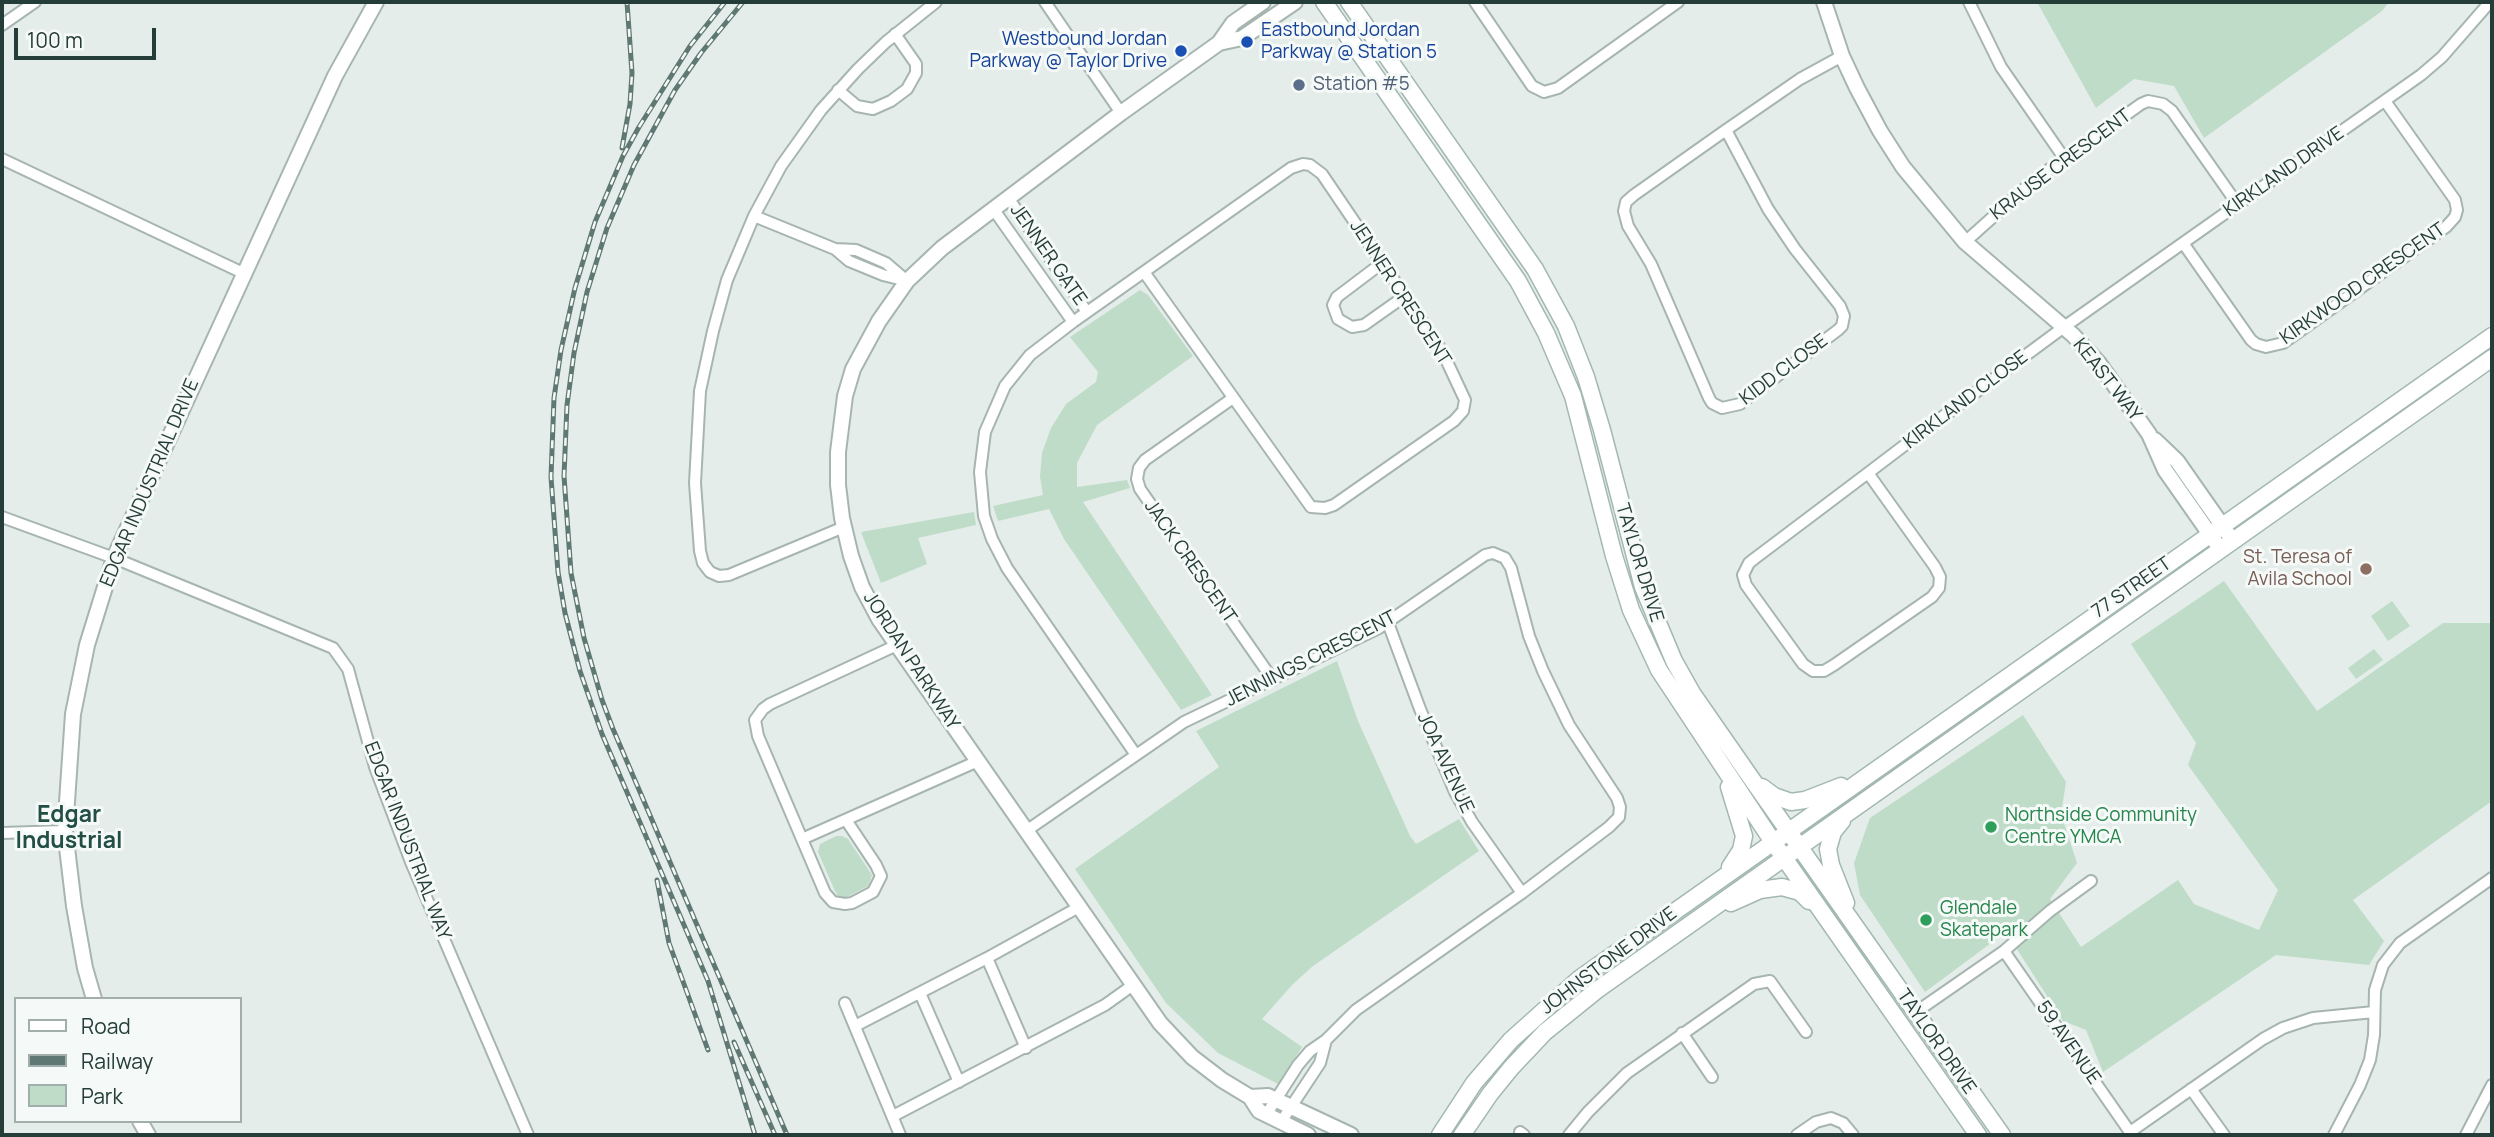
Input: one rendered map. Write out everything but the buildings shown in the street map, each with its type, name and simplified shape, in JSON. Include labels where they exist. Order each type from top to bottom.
[{"type":"main road","name":"TAYLOR DRIVE","points":[[1324,2],[1532,305],[1573,396],[1614,556],[1631,610],[1659,670],[1783,857],[1978,1135]]},
{"type":"main road","name":"TAYLOR DRIVE","points":[[1349,2],[1535,269],[1556,307],[1586,377],[1630,544],[1657,625],[1692,693],[1857,932],[2002,1135]]},
{"type":"main road","name":"77 STREET","points":[[1773,842],[2492,336]]},
{"type":"main road","name":"77 STREET","points":[[1783,857],[2492,358]]},
{"type":"main road","points":[[1720,880],[1741,850],[1744,836],[1722,765]]},
{"type":"main road","points":[[1751,778],[1774,796],[1791,802],[1805,800],[1873,773]]},
{"type":"main road","points":[[1857,932],[1831,866],[1828,849],[1833,832],[1863,801]]},
{"type":"main road","name":"JOHNSTONE DRIVE","points":[[1440,1135],[1474,1083],[1531,1020],[1597,966],[1773,842]]},
{"type":"main road","name":"JOHNSTONE DRIVE","points":[[1461,1135],[1504,1077],[1545,1032],[1597,989],[1783,857]]},
{"type":"main road","points":[[1694,921],[1746,896],[1782,887],[1800,892],[1820,909]]},
{"type":"street","points":[[2,25],[35,2]]},
{"type":"street","name":"EDGAR INDUSTRIAL DRIVE","points":[[93,997],[85,968],[74,906],[65,831],[73,714],[87,645],[114,558],[335,76],[376,2]]},
{"type":"street","points":[[844,527],[729,575],[719,576],[709,572],[701,558],[695,483],[700,391],[727,280],[754,216],[781,166],[806,129],[838,90],[895,34],[936,2]]},
{"type":"street","points":[[1045,2],[1121,113]]},
{"type":"street","name":"JORDAN PARKWAY","points":[[1263,2],[1233,23],[1219,43],[942,248],[907,281],[875,328],[853,369],[845,396],[838,452],[839,499],[844,527],[862,587],[879,620],[1160,1023],[1192,1057],[1250,1097],[1259,1111],[1308,1135]]},
{"type":"street","name":"JORDAN PARKWAY","points":[[1219,43],[1242,38],[1295,2]]},
{"type":"street","points":[[1475,2],[1532,86],[1544,92],[1558,88],[1678,2]]},
{"type":"street","name":"KEAST WAY","points":[[1824,2],[1842,56],[1889,146],[1916,185],[1965,242],[2064,327],[2105,370],[2149,434],[2177,461],[2215,529],[2227,545]]},
{"type":"street","points":[[1969,2],[2001,67],[2064,158]]},
{"type":"street","name":"KIRKLAND DRIVE","points":[[2064,327],[2385,101],[2442,57],[2490,2]]},
{"type":"street","points":[[838,90],[856,106],[873,109],[891,101],[907,89],[916,73],[916,64],[895,34]]},
{"type":"street","name":"KIDD CLOSE","points":[[1726,130],[1768,209],[1844,316],[1842,327],[1828,338],[1740,404],[1722,408],[1712,402],[1706,392],[1651,264],[1628,226],[1624,211],[1626,202],[1634,195],[1726,130],[1800,79],[1842,56]]},
{"type":"street","name":"KIRKWOOD CRESCENT","points":[[2183,243],[2251,340],[2266,347],[2283,343],[2446,227],[2455,217],[2455,200],[2385,101]]},
{"type":"street","name":"KRAUSE CRESCENT","points":[[1965,242],[2016,194],[2141,104],[2158,102],[2172,111],[2238,205]]},
{"type":"street","points":[[2,159],[243,273]]},
{"type":"street","name":"JENNER CRESCENT","points":[[1136,755],[1007,568],[992,539],[981,500],[979,472],[982,446],[997,401],[1012,376],[1030,355],[1073,321],[1291,168],[1304,164],[1322,174],[1442,351],[1464,396],[1465,407],[1454,421],[1334,505],[1325,508],[1311,507],[1144,272]]},
{"type":"street","name":"JENNER GATE","points":[[1009,199],[1087,312]]},
{"type":"street","name":"JENNER GATE","points":[[994,209],[1073,321]]},
{"type":"street","points":[[754,216],[835,249],[856,250],[886,262],[907,281]]},
{"type":"street","points":[[1382,264],[1337,297],[1334,305],[1338,319],[1352,327],[1364,325],[1405,296]]},
{"type":"street","name":"KIRKLAND CLOSE","points":[[1868,473],[1935,567],[1940,577],[1939,588],[1932,597],[1829,669],[1813,671],[1803,664],[1749,591],[1744,580],[1744,571],[1754,559],[1868,473],[2064,327]]},
{"type":"street","name":"JACK CRESCENT","points":[[1233,398],[1145,460],[1139,468],[1137,479],[1140,489],[1273,680]]},
{"type":"street","name":"EDGAR INDUSTRIAL WAY","points":[[2,517],[114,558],[333,648],[348,669],[375,767],[406,850],[528,1135]]},
{"type":"street","name":"JENNINGS CRESCENT","points":[[1026,831],[1192,718],[1388,623],[1485,555],[1500,555],[1508,563],[1529,636],[1558,704],[1586,754],[1617,798],[1619,817],[1522,893],[1356,1010],[1326,1041],[1310,1051],[1266,1115]]},
{"type":"street","name":"JOA AVENUE","points":[[1388,623],[1455,792],[1472,822],[1522,893]]},
{"type":"street","points":[[846,820],[876,865],[880,876],[873,892],[852,903],[838,904],[828,897],[802,839],[758,736],[755,727],[757,715],[770,704],[897,645]]},
{"type":"street","points":[[802,839],[978,761]]},
{"type":"street","points":[[2,833],[65,831]]},
{"type":"street","points":[[2334,1135],[2366,1073],[2372,1050],[2378,977],[2392,952],[2411,935],[2492,878]]},
{"type":"street","points":[[1916,1012],[2004,951],[2050,911],[2091,881]]},
{"type":"street","points":[[855,1026],[1079,907]]},
{"type":"street","name":"59 AVENUE","points":[[2004,951],[2131,1134]]},
{"type":"street","points":[[987,958],[1026,1048]]},
{"type":"street","points":[[1569,1135],[1627,1073],[1754,984],[1769,981],[1805,1032]]},
{"type":"street","points":[[893,1116],[1105,1005],[1133,985]]},
{"type":"street","points":[[920,993],[960,1082]]},
{"type":"street","points":[[845,1003],[900,1135]]},
{"type":"street","points":[[2131,1134],[2263,1039],[2283,1028],[2313,1018],[2374,1012]]},
{"type":"street","points":[[1682,1033],[1712,1077]]},
{"type":"street","name":"JENNINGS CRESCENT","points":[[1281,1122],[1320,1063],[1326,1041]]},
{"type":"street","points":[[2466,1135],[2492,1085]]},
{"type":"street","points":[[2192,1089],[2224,1135]]},
{"type":"street","name":"JORDAN PARKWAY","points":[[1250,1097],[1268,1096],[1351,1135]]},
{"type":"street","points":[[1797,1135],[1816,1122],[1831,1118],[1843,1123],[1853,1135]]},
{"type":"green space","points":[[2037,2],[2389,2],[2382,11],[2204,138],[2174,86],[2134,79],[2096,108]]},
{"type":"green space","points":[[1140,290],[1148,295],[1193,356],[1097,425],[1077,463],[1077,487],[1127,480],[1130,488],[1083,502],[1212,695],[1181,710],[1064,539],[1049,509],[998,521],[993,506],[1043,495],[1040,477],[1042,453],[1051,428],[1066,404],[1096,382],[1098,372],[1070,337]]},
{"type":"green space","points":[[974,512],[976,525],[918,538],[927,564],[881,583],[861,532]]},
{"type":"green space","points":[[2224,581],[2317,711],[2443,623],[2492,623],[2492,801],[2353,900],[2384,941],[2369,965],[2276,955],[2103,1072],[2086,1030],[2063,1021],[2006,932],[1925,992],[1860,895],[1854,863],[1870,818],[2023,715],[2066,782],[2061,814],[2077,863],[2050,899],[2081,947],[2178,880],[2194,904],[2259,930],[2278,890],[2188,765],[2196,743],[2131,644]]},
{"type":"green space","points":[[2392,601],[2410,626],[2388,641],[2371,616]]},
{"type":"green space","points":[[2374,649],[2383,660],[2356,679],[2348,668]]},
{"type":"green space","points":[[1337,661],[1358,721],[1410,836],[1416,844],[1459,819],[1479,851],[1313,966],[1262,1019],[1302,1047],[1278,1084],[1218,1053],[1166,1003],[1075,869],[1219,767],[1196,731]]},
{"type":"green space","points":[[836,836],[848,839],[872,875],[868,886],[845,898],[838,896],[835,891],[818,852],[820,844]]},
{"type":"railway","points":[[622,148],[630,104],[632,73],[627,2]]},
{"type":"railway","points":[[725,2],[690,46],[639,127],[623,156],[595,222],[575,288],[561,350],[554,398],[551,477],[558,572],[580,671],[602,734],[708,981],[755,1135]]},
{"type":"railway","points":[[743,2],[675,90],[634,165],[607,228],[587,292],[574,353],[567,405],[564,476],[571,573],[584,638],[602,700],[787,1135]]},
{"type":"railway","points":[[657,880],[669,943],[708,1050]]},
{"type":"railway","points":[[734,1042],[775,1135]]},
{"type":"place","name":"Eastbound Jordan Parkway @ Station 5","points":[[1247,42]]},
{"type":"place","name":"Westbound Jordan Parkway @ Taylor Drive","points":[[1181,51]]},
{"type":"place","name":"Station #5","points":[[1299,85]]},
{"type":"place","name":"St. Teresa of Avila School","points":[[2366,569]]},
{"type":"place","name":"Northside Community Centre YMCA","points":[[1991,827]]},
{"type":"place","name":"Glendale Skatepark","points":[[1926,920]]},
{"type":"district","name":"Edgar Industrial","points":[[69,829]]}]
